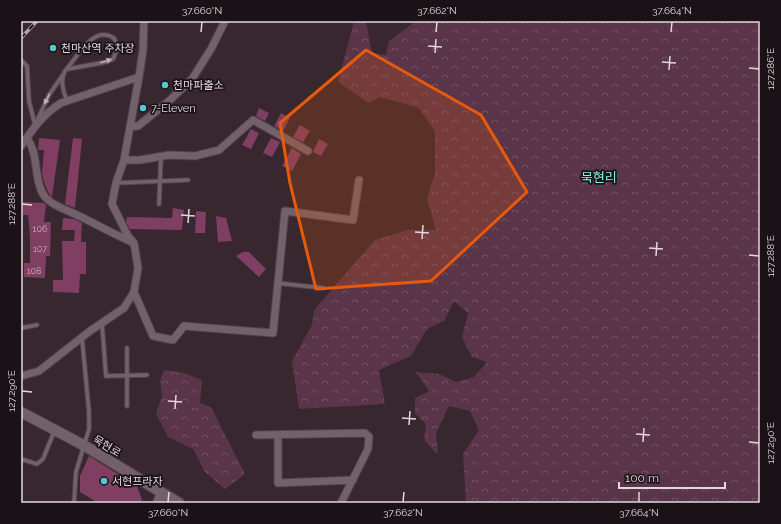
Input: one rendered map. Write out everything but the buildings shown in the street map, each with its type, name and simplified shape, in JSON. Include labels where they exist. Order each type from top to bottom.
[{"type":"street","points":[[21,376],[40,371],[124,308],[134,292],[138,268],[134,243],[128,236],[112,204],[116,183],[124,160],[139,77],[143,50],[144,21]]},
{"type":"street","points":[[130,127],[138,126],[169,101],[192,79],[211,49],[225,21]]},
{"type":"street","points":[[21,146],[35,125],[52,108],[67,100],[139,77]]},
{"type":"street","points":[[124,160],[195,156],[219,150],[253,120],[308,151]]},
{"type":"street","points":[[27,138],[33,146],[36,174],[45,198],[60,208],[76,214],[134,243]]},
{"type":"street","points":[[134,292],[153,336],[173,340],[184,326],[272,333],[285,211],[353,220],[359,180]]},
{"type":"street","name":"묵현로","points":[[21,412],[54,431],[85,446],[179,503]]},
{"type":"street","points":[[256,435],[278,436],[365,433],[369,437],[368,449],[341,503]]},
{"type":"street","points":[[278,436],[278,483],[353,480]]},
{"type":"street","points":[[158,503],[162,492]]},
{"type":"lane","points":[[35,125],[49,95],[63,75],[94,36],[105,34],[114,38],[118,47],[113,59],[106,62],[68,69]]},
{"type":"lane","points":[[21,60],[26,66],[29,101],[35,125]]},
{"type":"lane","points":[[63,75],[63,92],[67,100]]},
{"type":"lane","points":[[159,204],[161,157]]},
{"type":"lane","points":[[116,183],[188,180]]},
{"type":"lane","points":[[277,283],[323,288]]},
{"type":"lane","points":[[102,324],[106,376],[146,375]]},
{"type":"lane","points":[[21,328],[37,325]]},
{"type":"lane","points":[[74,503],[76,472],[89,429],[89,412],[82,338]]},
{"type":"lane","points":[[127,348],[127,406]]},
{"type":"lane","points":[[21,459],[37,464],[43,459],[54,431]]},
{"type":"highlighted area","points":[[366,50],[481,115],[527,192],[431,281],[316,289],[290,183],[280,123]]},
{"type":"green space","points":[[354,21],[366,21],[372,53],[386,55],[389,41],[416,21],[760,21],[760,503],[466,503],[463,454],[479,430],[470,411],[449,406],[436,433],[438,455],[424,440],[426,424],[415,413],[415,398],[429,391],[416,372],[439,374],[456,382],[474,377],[487,362],[472,357],[462,337],[468,313],[454,301],[444,321],[427,329],[411,356],[379,370],[385,404],[299,409],[292,361],[312,325],[314,310],[375,240],[408,230],[436,230],[427,198],[435,174],[435,132],[419,108],[380,97],[369,103],[338,82]]},
{"type":"green space","points":[[164,370],[184,373],[202,380],[200,403],[211,407],[245,474],[225,489],[205,472],[193,449],[168,437],[156,414],[162,396],[160,381]]},
{"type":"railway","points":[[21,38],[37,21]]},
{"type":"place","name":"천마산역 주차장","points":[[53,48]]},
{"type":"place","name":"천마파출소","points":[[165,85]]},
{"type":"place","name":"7-Eleven","points":[[143,108]]},
{"type":"place","name":"서현프라자","points":[[104,481]]},
{"type":"district","name":"묵현리","points":[[599,177]]}]
